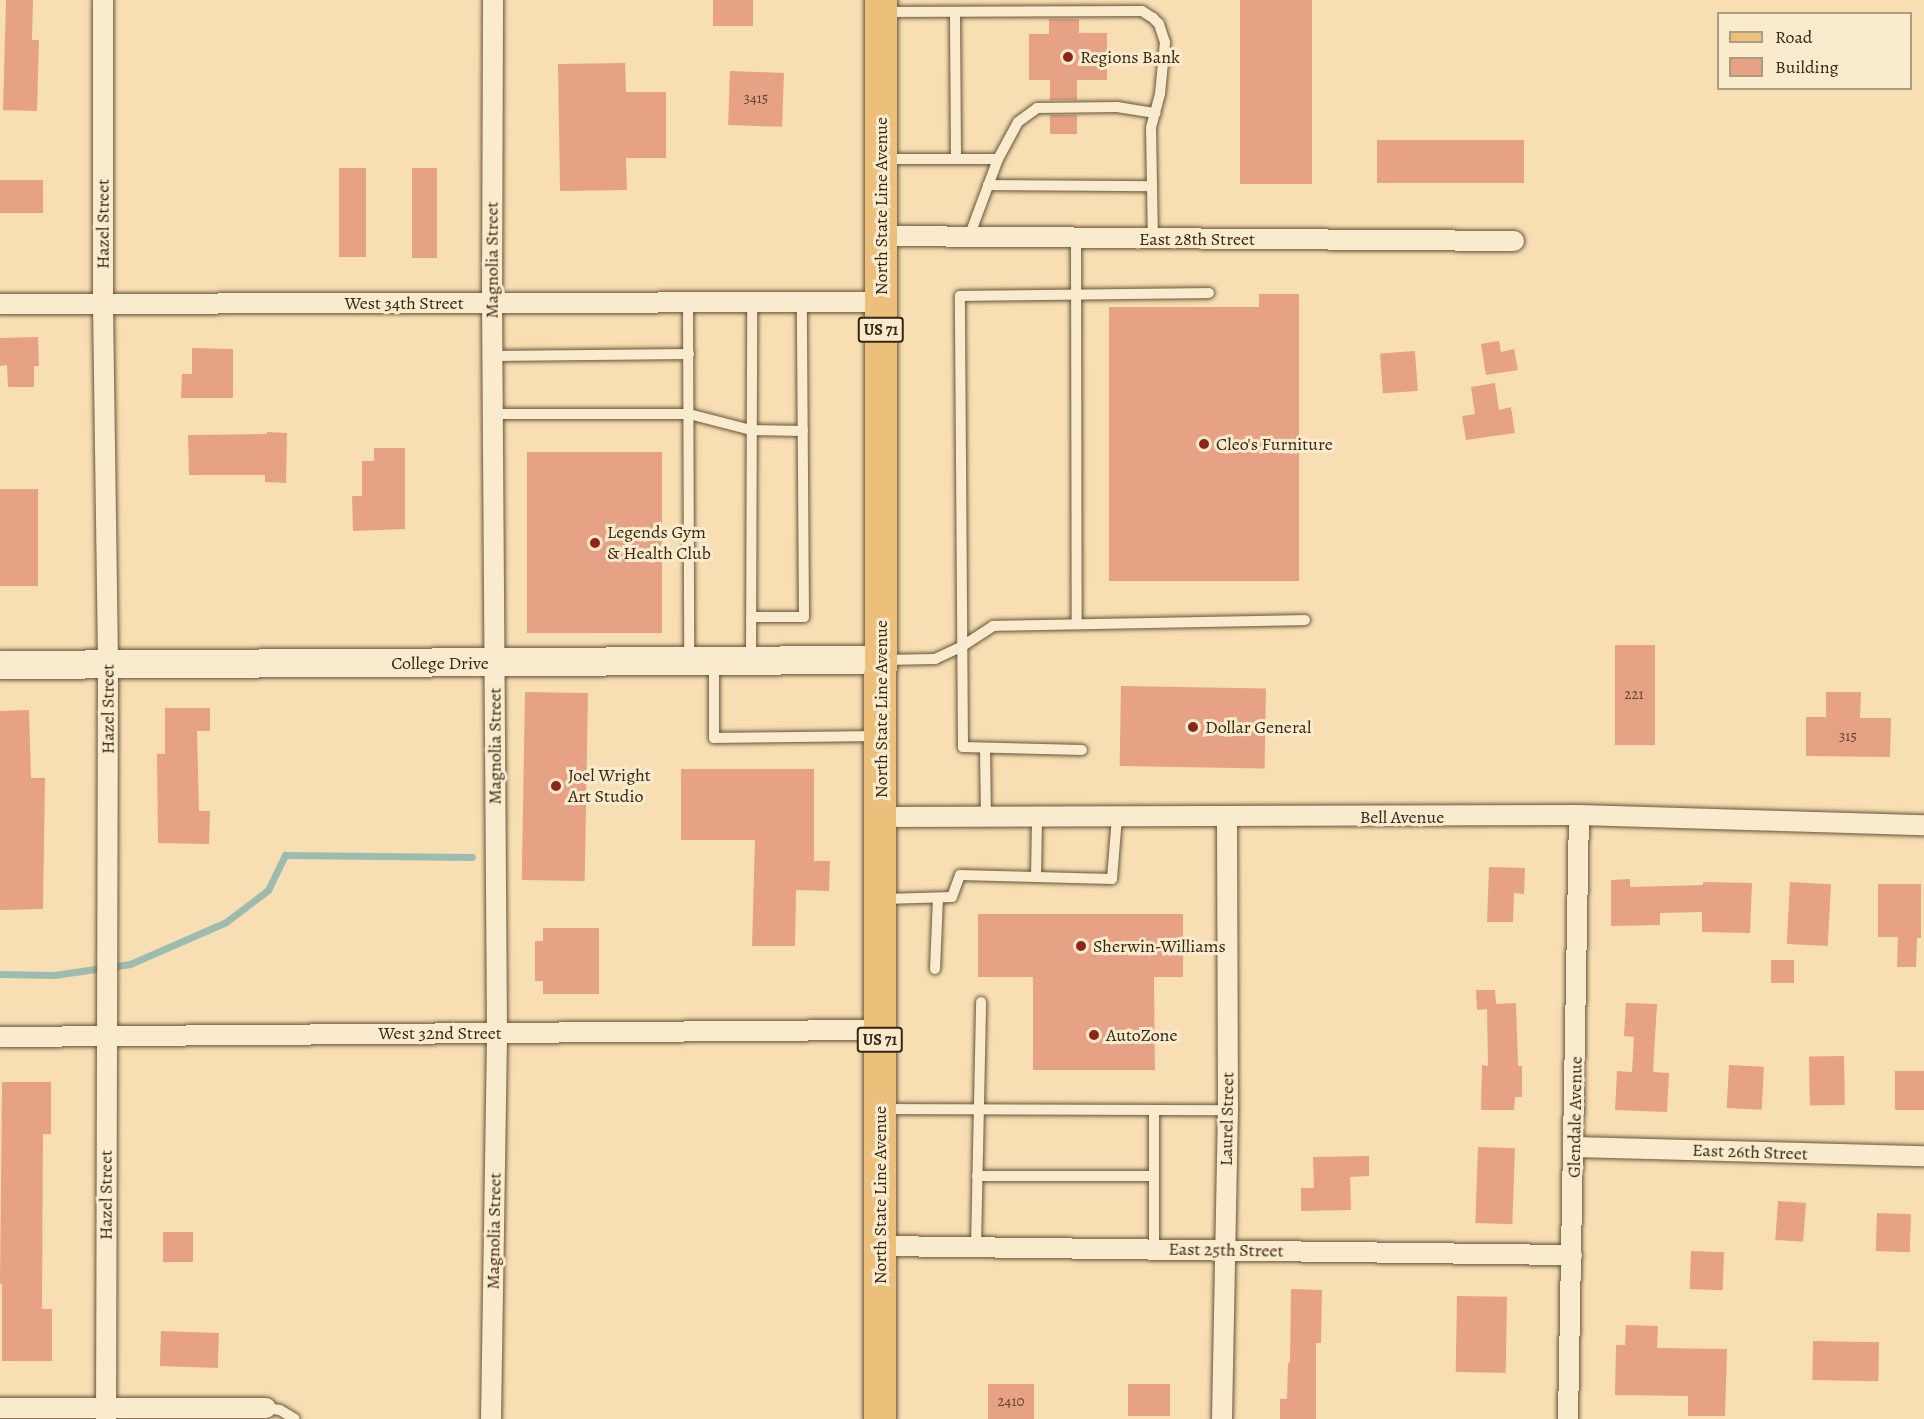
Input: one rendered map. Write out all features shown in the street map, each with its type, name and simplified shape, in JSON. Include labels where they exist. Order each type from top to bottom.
[{"type":"main road","name":"North State Line Avenue","points":[[880,1419],[881,6]]},
{"type":"street","name":"Hazel Street","points":[[103,0],[103,304],[108,664],[106,1413]]},
{"type":"street","name":"Magnolia Street","points":[[491,1419],[497,1033],[492,356],[493,0]]},
{"type":"street","name":"East 28th Street","points":[[881,236],[1514,241]]},
{"type":"street","name":"West 34th Street","points":[[0,304],[881,302]]},
{"type":"street","name":"College Drive","points":[[0,665],[881,660]]},
{"type":"street","name":"Bell Avenue","points":[[880,817],[1227,818],[1580,815],[1924,825]]},
{"type":"street","name":"Glendale Avenue","points":[[1568,1419],[1580,815]]},
{"type":"street","name":"Laurel Street","points":[[1222,1419],[1228,1110],[1227,818]]},
{"type":"street","name":"West 32nd Street","points":[[0,1037],[880,1030]]},
{"type":"street","name":"East 26th Street","points":[[1575,1147],[1924,1156]]},
{"type":"street","name":"East 25th Street","points":[[880,1246],[1572,1255]]},
{"type":"street","points":[[0,1408],[106,1413],[266,1408]]},
{"type":"lane","points":[[881,6],[955,12],[1142,11],[1159,24],[1165,42],[1156,113],[1151,128],[1153,238]]},
{"type":"lane","points":[[955,12],[956,159]]},
{"type":"lane","points":[[969,237],[998,159],[1018,122],[1037,108],[1116,107],[1156,113]]},
{"type":"lane","points":[[881,159],[998,159]]},
{"type":"lane","points":[[988,184],[1151,186]]},
{"type":"lane","points":[[1076,238],[1077,624]]},
{"type":"lane","points":[[1082,750],[963,747],[960,296],[1209,294]]},
{"type":"lane","points":[[688,302],[689,414],[702,662],[714,738],[880,736]]},
{"type":"lane","points":[[751,661],[752,302]]},
{"type":"lane","points":[[751,617],[804,617],[802,302]]},
{"type":"lane","points":[[492,356],[689,354]]},
{"type":"lane","points":[[493,414],[689,414],[752,430],[803,431]]},
{"type":"lane","points":[[881,660],[935,659],[961,647],[993,626],[1305,620]]},
{"type":"lane","points":[[985,748],[986,817]]},
{"type":"lane","points":[[1036,877],[1037,817]]},
{"type":"lane","points":[[880,899],[952,897],[960,874],[1112,879],[1117,817]]},
{"type":"lane","points":[[935,969],[938,898]]},
{"type":"lane","points":[[976,1247],[981,1002]]},
{"type":"lane","points":[[880,1109],[1228,1110]]},
{"type":"lane","points":[[1154,1110],[1154,1249]]},
{"type":"lane","points":[[977,1176],[1154,1176]]},
{"type":"lane","points":[[266,1408],[280,1410],[295,1419]]},
{"type":"building","points":[[6,0],[33,0],[32,40],[39,40],[37,111],[3,110]]},
{"type":"building","points":[[713,0],[753,0],[753,26],[713,26]]},
{"type":"building","points":[[1240,0],[1312,0],[1312,184],[1240,184]]},
{"type":"building","name":"Regions Bank","points":[[1049,19],[1079,19],[1079,33],[1107,33],[1107,80],[1077,80],[1077,100],[1050,100],[1050,80],[1029,80],[1029,34],[1049,34]]},
{"type":"building","points":[[625,63],[626,92],[666,92],[666,158],[626,158],[627,190],[560,191],[558,64]]},
{"type":"building","points":[[730,71],[784,73],[782,127],[728,125]]},
{"type":"building","points":[[1050,115],[1077,115],[1077,134],[1050,134]]},
{"type":"building","points":[[1377,140],[1524,140],[1524,183],[1377,183]]},
{"type":"building","points":[[339,168],[366,168],[366,257],[339,257]]},
{"type":"building","points":[[412,168],[437,168],[437,258],[412,258]]},
{"type":"building","points":[[0,180],[43,180],[43,213],[0,213]]},
{"type":"building","name":"Cleo's Furniture","points":[[1259,294],[1299,294],[1299,581],[1109,581],[1109,307],[1259,307]]},
{"type":"building","points":[[38,337],[39,366],[34,366],[34,387],[8,387],[7,365],[0,366],[0,338]]},
{"type":"building","points":[[1499,341],[1501,352],[1514,349],[1518,370],[1486,375],[1481,344]]},
{"type":"building","points":[[192,348],[233,349],[233,398],[181,398],[182,374],[192,374]]},
{"type":"building","points":[[1415,351],[1418,391],[1383,393],[1380,353]]},
{"type":"building","points":[[1495,383],[1499,410],[1511,407],[1515,433],[1466,440],[1462,416],[1475,414],[1471,387]]},
{"type":"building","points":[[267,432],[287,433],[286,483],[265,482],[265,475],[189,475],[188,435],[267,434]]},
{"type":"building","points":[[374,448],[405,448],[405,529],[353,531],[352,496],[362,496],[362,461],[374,461]]},
{"type":"building","name":"Legends Gym & Health Club","points":[[527,452],[662,452],[662,633],[527,633]]},
{"type":"building","points":[[0,489],[38,489],[38,586],[0,586]]},
{"type":"building","points":[[1615,645],[1655,645],[1655,745],[1615,745]]},
{"type":"building","name":"Dollar General","points":[[1121,686],[1266,689],[1265,769],[1120,766]]},
{"type":"building","name":"Joel Wright Art Studio","points":[[525,692],[588,693],[585,881],[522,880]]},
{"type":"building","points":[[1826,692],[1861,692],[1860,718],[1891,718],[1890,757],[1806,756],[1806,717],[1826,717]]},
{"type":"building","points":[[165,708],[210,708],[210,731],[197,731],[199,811],[210,811],[209,844],[158,843],[157,754],[165,754]]},
{"type":"building","points":[[29,710],[31,778],[45,778],[43,909],[0,910],[0,711]]},
{"type":"building","points":[[681,769],[814,769],[814,861],[830,861],[829,891],[796,890],[795,946],[752,946],[755,840],[681,840]]},
{"type":"building","points":[[1489,867],[1525,868],[1524,894],[1514,893],[1513,922],[1487,922]]},
{"type":"building","points":[[1630,879],[1630,887],[1703,885],[1703,882],[1752,883],[1750,933],[1702,932],[1702,912],[1660,913],[1660,925],[1611,926],[1611,880]]},
{"type":"building","points":[[1790,882],[1831,884],[1828,946],[1787,944]]},
{"type":"building","points":[[1878,884],[1921,884],[1921,938],[1917,938],[1916,967],[1897,967],[1898,937],[1878,937]]},
{"type":"building","points":[[978,914],[1183,914],[1183,977],[1154,977],[1155,1070],[1033,1070],[1033,977],[978,977]]},
{"type":"building","points":[[543,928],[599,928],[599,994],[543,994],[543,981],[535,981],[535,941],[543,941]]},
{"type":"building","points":[[1771,960],[1794,960],[1794,983],[1771,983]]},
{"type":"building","points":[[1476,990],[1495,990],[1496,1004],[1516,1003],[1518,1066],[1522,1066],[1522,1097],[1515,1097],[1514,1110],[1481,1110],[1482,1065],[1488,1066],[1487,1009],[1477,1010]]},
{"type":"building","points":[[1626,1003],[1657,1004],[1653,1072],[1669,1073],[1667,1112],[1615,1110],[1617,1071],[1632,1072],[1634,1037],[1624,1036]]},
{"type":"building","points":[[1844,1056],[1845,1105],[1810,1106],[1809,1057]]},
{"type":"building","points":[[1729,1065],[1764,1067],[1762,1110],[1727,1108]]},
{"type":"building","points":[[1895,1071],[1924,1071],[1924,1110],[1895,1110]]},
{"type":"building","points":[[2,1082],[51,1082],[51,1134],[43,1134],[42,1309],[52,1309],[52,1361],[2,1361],[2,1284],[0,1284]]},
{"type":"building","points":[[1478,1147],[1515,1148],[1512,1224],[1475,1223]]},
{"type":"building","points":[[1369,1156],[1369,1176],[1350,1177],[1351,1210],[1301,1211],[1301,1188],[1314,1188],[1313,1157]]},
{"type":"building","points":[[1778,1201],[1806,1203],[1803,1242],[1775,1240]]},
{"type":"building","points":[[1877,1213],[1911,1214],[1910,1252],[1876,1251]]},
{"type":"building","points":[[163,1232],[193,1232],[193,1262],[163,1262]]},
{"type":"building","points":[[1691,1251],[1724,1252],[1723,1290],[1690,1289]]},
{"type":"building","points":[[1291,1289],[1322,1290],[1321,1343],[1316,1343],[1316,1419],[1280,1419],[1280,1399],[1287,1399]]},
{"type":"building","points":[[1457,1296],[1507,1297],[1506,1373],[1456,1372]]},
{"type":"building","points":[[1626,1325],[1658,1326],[1657,1348],[1727,1349],[1725,1416],[1688,1416],[1688,1396],[1615,1395],[1616,1345],[1625,1345]]},
{"type":"building","points":[[161,1331],[219,1333],[218,1368],[160,1366]]},
{"type":"building","points":[[1813,1341],[1879,1342],[1878,1381],[1812,1380]]},
{"type":"building","points":[[988,1384],[1034,1384],[1034,1419],[988,1419]]},
{"type":"building","points":[[1128,1384],[1170,1384],[1170,1416],[1128,1416]]},
{"type":"waterway","points":[[0,974],[54,975],[130,964],[226,922],[268,890],[285,855],[472,857]]},
{"type":"place","name":"Regions Bank","points":[[1068,57]]},
{"type":"place","name":"Cleo's Furniture","points":[[1204,444]]},
{"type":"place","name":"Legends Gym & Health Club","points":[[595,543]]},
{"type":"place","name":"Dollar General","points":[[1193,727]]},
{"type":"place","name":"Joel Wright Art Studio","points":[[556,786]]},
{"type":"place","name":"Sherwin-Williams","points":[[1081,946]]},
{"type":"place","name":"AutoZone","points":[[1094,1035]]}]
